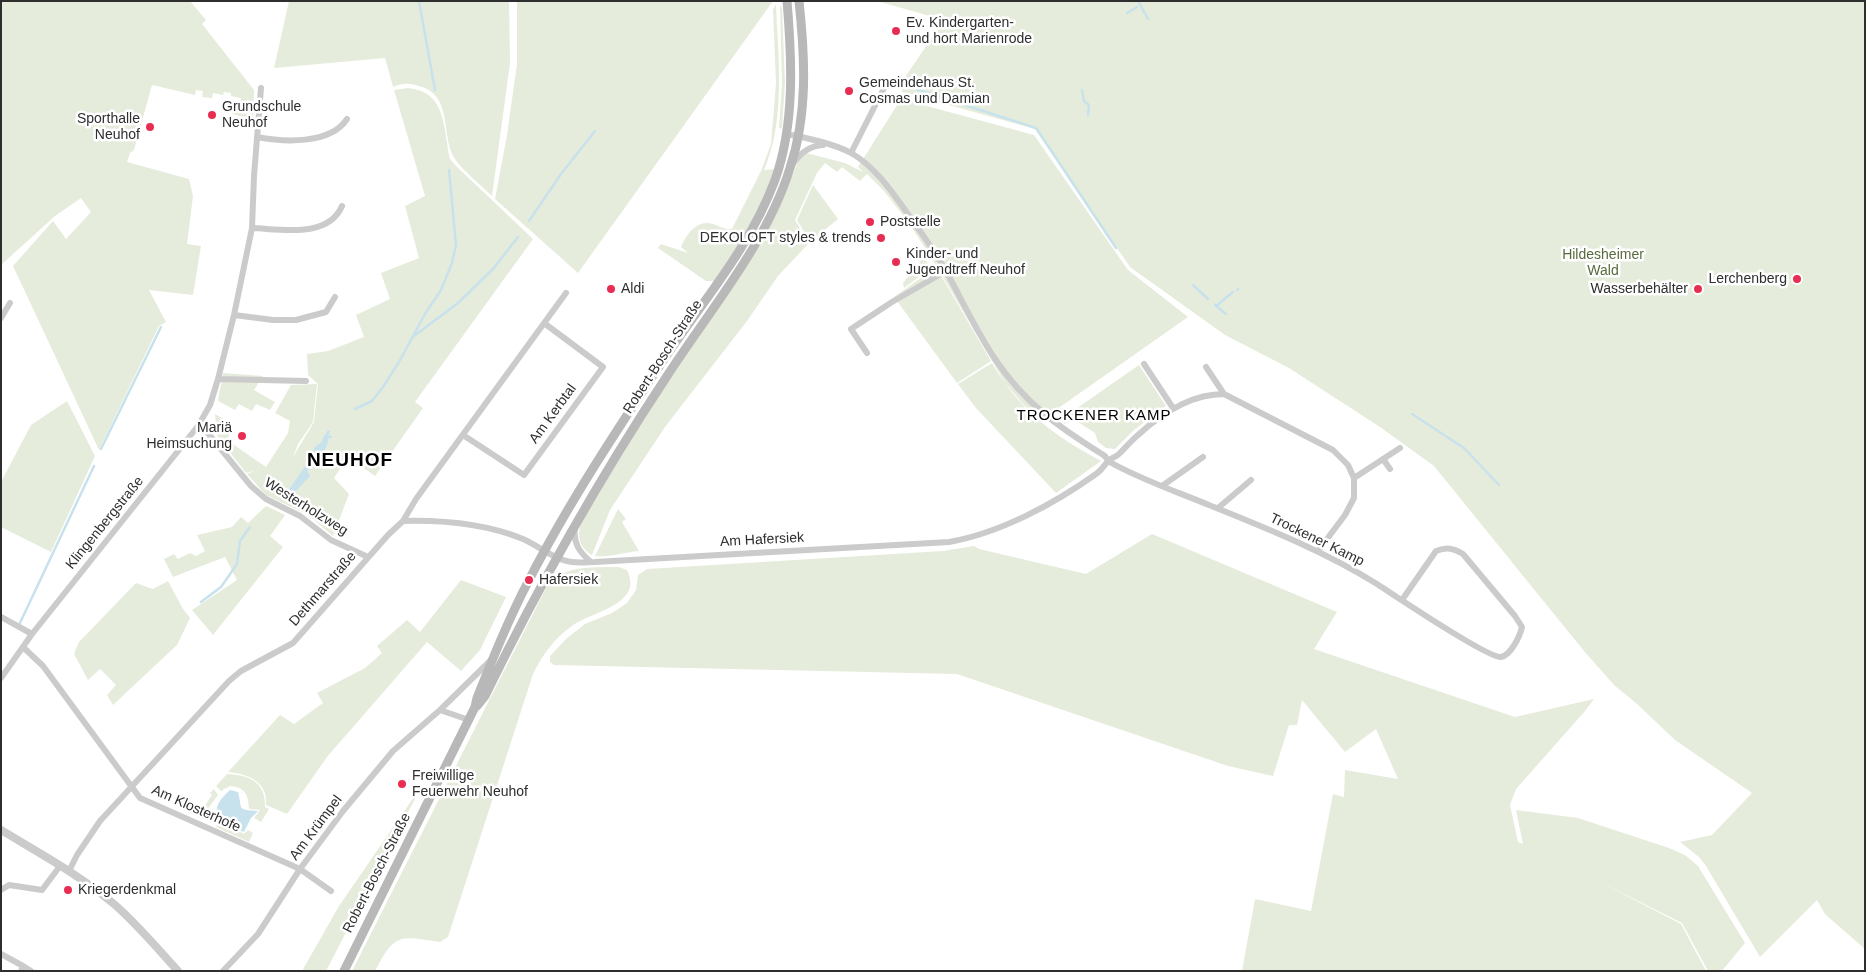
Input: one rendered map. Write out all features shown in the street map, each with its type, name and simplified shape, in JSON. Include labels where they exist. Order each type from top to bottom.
[{"type":"main road","name":"Robert-Bosch-Straße","points":[[344,971],[469,720],[506,626],[545,550],[602,452],[746,239],[761,212],[775,178],[786,134],[791,66],[787,1]]},
{"type":"main road","name":"Robert-Bosch-Straße","points":[[475,707],[485,696],[512,640],[575,523],[657,390],[756,243],[771,217],[790,168],[798,136],[802,106],[804,65],[799,1]]},
{"type":"street","name":"Klingenbergstraße","points":[[1,678],[32,634],[198,426],[210,405],[234,315],[252,228],[256,137],[261,88]]},
{"type":"street","points":[[852,153],[884,88]]},
{"type":"street","points":[[256,137],[276,141],[309,139],[341,127],[346,118]]},
{"type":"street","name":"Trockener Kamp","points":[[786,134],[830,145],[852,153],[890,188],[946,271],[994,356],[1022,393],[1052,422],[1104,456],[1108,461],[1162,486],[1318,551],[1369,579],[1402,600],[1469,642],[1500,657],[1506,654],[1520,635],[1522,627],[1515,616],[1467,558],[1454,548],[1446,547],[1436,550],[1402,600]]},
{"type":"street","points":[[790,168],[806,150],[817,146],[830,145]]},
{"type":"street","points":[[252,228],[298,230],[316,228],[329,222],[340,212],[342,206]]},
{"type":"street","points":[[866,353],[850,329],[946,271]]},
{"type":"street","name":"Dethmarstraße","points":[[69,871],[90,835],[132,786],[229,681],[241,671],[292,642],[403,521],[416,499],[566,293]]},
{"type":"street","points":[[234,315],[273,320],[296,320],[326,312],[335,298]]},
{"type":"street","points":[[1,318],[10,303]]},
{"type":"street","name":"Am Kerbtal","points":[[463,435],[524,476],[603,367],[544,323]]},
{"type":"street","points":[[1144,364],[1173,408]]},
{"type":"street","points":[[1206,367],[1224,394],[1333,450],[1348,465],[1354,478],[1354,498],[1345,515],[1318,551]]},
{"type":"street","points":[[218,379],[306,381]]},
{"type":"street","name":"Am Hafersiek","points":[[403,521],[450,522],[482,528],[524,540],[570,562],[917,545],[970,538],[1051,503],[1098,473],[1108,461],[1118,455],[1139,434],[1173,408],[1197,397],[1224,394]]},
{"type":"street","name":"Westerholzweg","points":[[198,426],[207,432],[251,486],[266,499],[300,516],[331,540],[368,557]]},
{"type":"street","points":[[1354,478],[1400,448]]},
{"type":"street","points":[[1162,486],[1203,457]]},
{"type":"street","points":[[1383,458],[1390,469]]},
{"type":"street","points":[[1218,508],[1252,480]]},
{"type":"street","points":[[575,523],[575,543],[580,553],[591,562]]},
{"type":"street","points":[[1,617],[32,634]]},
{"type":"street","name":"Am Klosterhofe","points":[[23,647],[43,666],[140,798],[300,869],[330,891]]},
{"type":"street","name":"Am Krümpel","points":[[223,971],[258,934],[300,869],[344,811],[393,752],[440,710],[493,658]]},
{"type":"street","points":[[440,710],[469,720]]},
{"type":"street","points":[[1,830],[69,871],[114,904],[159,949],[175,969]]},
{"type":"street","points":[[1,890],[9,885],[42,890],[60,866]]},
{"type":"street","points":[[1,954],[22,969],[31,971]]},
{"type":"green space","points":[[1,1],[190,1],[206,20],[202,24],[254,90],[253,119],[232,114],[233,108],[239,109],[241,98],[231,96],[231,93],[224,92],[223,95],[213,93],[212,98],[202,97],[203,91],[196,90],[195,95],[152,85],[134,150],[130,153],[127,162],[189,179],[193,196],[187,244],[201,246],[193,295],[149,290],[166,322],[159,326],[99,450],[13,266],[53,221],[66,239],[91,212],[81,198],[55,216],[1,265]]},
{"type":"green space","points":[[289,1],[509,1],[510,63],[492,196],[464,170],[452,154],[444,114],[436,97],[429,90],[415,85],[403,84],[393,87],[385,58],[274,68]]},
{"type":"green space","points":[[517,1],[773,1],[578,273],[495,199],[507,135],[517,64]]},
{"type":"green space","name":"Hildesheimer Wald","points":[[877,1],[1865,1],[1865,949],[1825,914],[1817,900],[1760,957],[1706,866],[1699,857],[1680,842],[1712,835],[1752,793],[1675,740],[1614,685],[1584,651],[1434,466],[1380,427],[1289,368],[1225,335],[1130,267],[1035,129],[902,92],[901,83],[944,20]]},
{"type":"green space","points":[[776,4],[779,67],[778,109],[771,150],[764,170],[776,169],[755,220],[714,281],[706,281],[658,248],[661,244],[688,253],[681,247],[683,242],[693,229],[702,224],[713,224],[732,229],[761,171],[771,144],[776,83],[773,10]]},
{"type":"green space","points":[[780,5],[782,8],[785,83],[782,128],[779,128],[782,83]]},
{"type":"green space","points":[[408,88],[427,94],[438,106],[444,124],[450,159],[533,239],[415,402],[423,408],[375,476],[348,457],[334,478],[349,494],[333,536],[308,515],[266,495],[247,474],[255,471],[246,473],[217,436],[215,414],[227,421],[224,427],[231,431],[227,440],[266,467],[288,433],[290,421],[275,413],[291,385],[317,384],[313,422],[298,444],[293,457],[314,422],[318,384],[308,375],[307,354],[328,351],[364,337],[356,315],[390,299],[381,273],[419,258],[405,206],[425,196],[394,90]]},
{"type":"green space","points":[[901,99],[1034,135],[1128,270],[1188,317],[1040,421],[1005,383],[937,267],[909,223],[884,191],[867,174],[860,181],[842,167],[837,172],[825,163],[817,173],[795,220],[809,243],[778,276],[747,321],[665,427],[610,510],[592,555],[584,549],[580,540],[579,530],[582,520],[788,186],[802,152],[845,163],[863,172],[858,167]]},
{"type":"green space","points":[[813,185],[838,219],[810,242],[797,220]]},
{"type":"green space","points":[[919,250],[931,268],[904,288],[903,283],[920,262],[914,253]]},
{"type":"green space","points":[[936,267],[991,361],[957,383],[894,297]]},
{"type":"green space","points":[[992,363],[1014,395],[1039,420],[1067,441],[1101,461],[1056,493],[975,407],[958,384]]},
{"type":"green space","points":[[1139,365],[1166,406],[1134,430],[1115,449],[1106,448],[1098,442],[1095,433],[1072,418],[1065,424],[1060,420]]},
{"type":"green space","points":[[223,373],[263,376],[254,390],[275,402],[270,410],[256,404],[252,411],[239,404],[235,410],[218,401]]},
{"type":"green space","points":[[67,401],[95,456],[51,552],[1,527],[1,482],[31,425]]},
{"type":"green space","points":[[266,506],[285,515],[270,536],[283,547],[213,635],[192,610],[237,580],[225,557],[173,577],[164,559],[174,554],[178,559],[190,553],[196,556],[205,551],[197,535],[232,527],[241,517],[248,523]]},
{"type":"green space","points":[[618,509],[626,519],[622,522],[639,551],[611,556],[595,556]]},
{"type":"green space","points":[[1152,534],[1337,612],[1314,649],[1515,717],[1594,699],[1516,789],[1510,805],[1518,842],[1523,844],[1516,810],[1578,818],[1685,855],[1698,866],[1745,943],[1722,971],[1708,971],[1682,923],[1596,880],[1681,924],[1706,971],[1242,971],[1255,899],[1311,911],[1333,794],[1344,797],[1345,770],[1398,779],[1376,729],[1345,752],[1302,700],[1297,725],[1289,725],[1273,776],[1228,766],[957,674],[554,665],[550,662],[550,656],[566,639],[585,624],[612,613],[627,603],[636,590],[638,575],[647,569],[943,551],[974,546],[979,549],[1086,574]]},
{"type":"green space","points":[[619,567],[627,570],[630,582],[628,591],[613,606],[572,626],[560,636],[549,648],[533,674],[448,937],[440,942],[407,938],[400,940],[388,949],[375,971],[352,971],[547,586],[566,572],[581,568]]},
{"type":"green space","points":[[461,580],[506,597],[480,650],[461,671],[427,642],[327,757],[287,814],[266,805],[264,790],[256,781],[250,777],[228,772],[280,715],[294,724],[323,703],[317,693],[365,668],[382,653],[377,646],[407,620],[420,632]]},
{"type":"green space","points":[[168,581],[190,618],[177,645],[113,705],[107,695],[116,685],[100,669],[88,680],[74,654],[79,642],[136,583],[153,589]]},
{"type":"green space","points":[[227,774],[249,778],[263,791],[265,807],[269,809],[261,822],[254,818],[260,810],[249,809],[248,799],[243,790],[230,786],[221,791],[216,786]]},
{"type":"green space","points":[[214,789],[218,795],[201,818],[197,817],[212,795],[210,793]]},
{"type":"green space","points":[[416,794],[326,971],[302,971],[339,906]]},
{"type":"green space","points":[[219,821],[244,834],[248,830],[253,833],[249,842],[216,827]]},
{"type":"water","points":[[328,430],[330,431],[327,446],[318,461],[307,471],[310,476],[296,491],[297,496],[288,491],[313,455],[315,447],[322,442]]},
{"type":"water","points":[[230,790],[238,792],[243,809],[258,811],[251,818],[244,832],[227,824],[218,816],[218,804]]},
{"type":"waterway","points":[[419,1],[435,90]]},
{"type":"waterway","points":[[1138,1],[1148,19]]},
{"type":"waterway","points":[[1127,13],[1137,7]]},
{"type":"waterway","points":[[918,90],[1036,128],[1116,248]]},
{"type":"waterway","points":[[1082,90],[1084,101],[1089,105],[1088,115]]},
{"type":"waterway","points":[[529,221],[561,174],[595,131]]},
{"type":"waterway","points":[[355,409],[372,401],[383,387],[441,290],[452,263],[456,245],[449,170]]},
{"type":"waterway","points":[[414,336],[458,303],[493,269],[518,237]]},
{"type":"waterway","points":[[1193,285],[1208,299]]},
{"type":"waterway","points":[[1216,306],[1233,292]]},
{"type":"waterway","points":[[1215,305],[1226,314]]},
{"type":"waterway","points":[[101,449],[161,327]]},
{"type":"waterway","points":[[1412,414],[1464,448],[1499,485]]},
{"type":"waterway","points":[[19,625],[94,466]]},
{"type":"waterway","points":[[201,602],[221,587],[237,564],[240,541],[250,527]]},
{"type":"place","name":"Ev. Kindergarten- und hort Marienrode","points":[[896,31]]},
{"type":"place","name":"Gemeindehaus St. Cosmas und Damian","points":[[849,91]]},
{"type":"place","name":"Grundschule Neuhof","points":[[212,115]]},
{"type":"place","name":"Sporthalle Neuhof","points":[[150,127]]},
{"type":"place","name":"Poststelle","points":[[870,222]]},
{"type":"place","name":"DEKOLOFT styles & trends","points":[[881,238]]},
{"type":"place","name":"Kinder- und Jugendtreff Neuhof","points":[[896,262]]},
{"type":"place","name":"Lerchenberg","points":[[1797,279]]},
{"type":"place","name":"Aldi","points":[[611,289]]},
{"type":"place","name":"Wasserbehälter","points":[[1698,289]]},
{"type":"place","name":"Mariä Heimsuchung","points":[[242,436]]},
{"type":"place","name":"Hafersiek","points":[[529,580]]},
{"type":"place","name":"Freiwillige Feuerwehr Neuhof","points":[[402,784]]},
{"type":"place","name":"Kriegerdenkmal","points":[[68,890]]},
{"type":"district","name":"TROCKENER KAMP","points":[[1094,416]]},
{"type":"district","name":"NEUHOF","points":[[350,461]]}]
